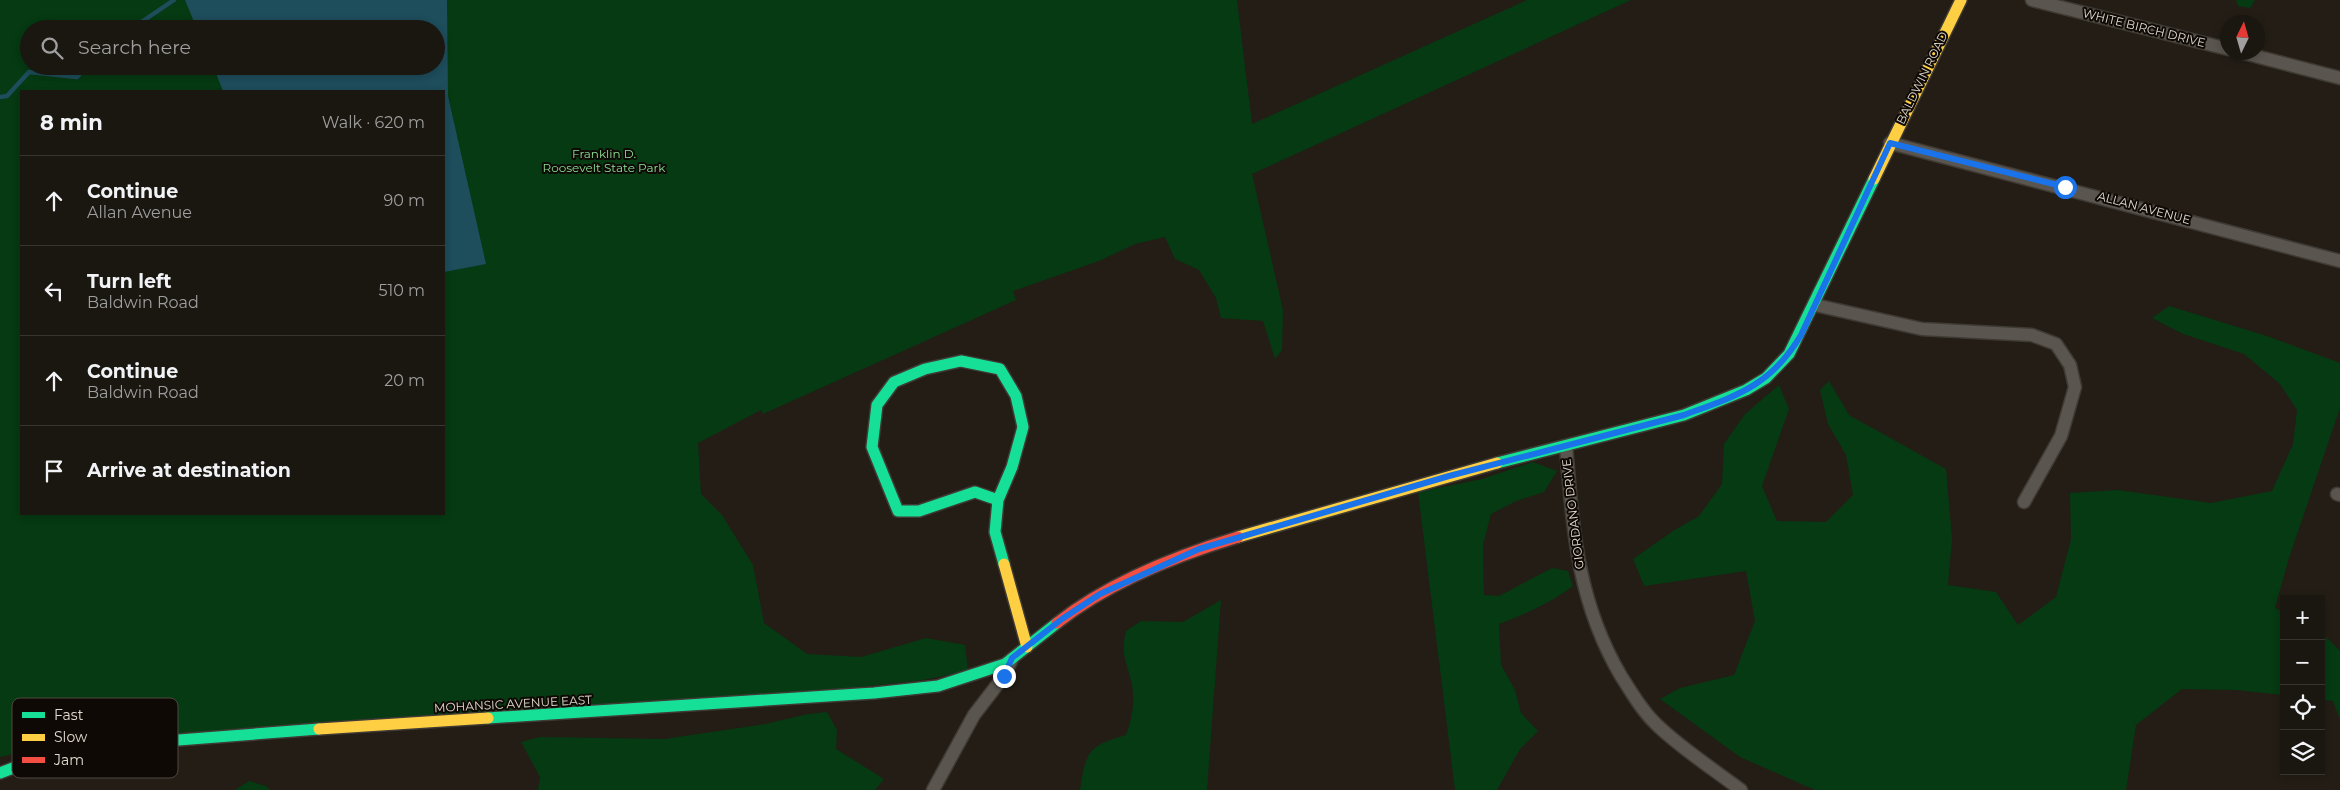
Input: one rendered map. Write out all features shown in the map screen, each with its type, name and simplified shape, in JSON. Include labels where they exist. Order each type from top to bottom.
[{"type":"street","name":"BALDWIN ROAD","points":[[1025,649],[1062,619],[1100,594],[1144,572],[1199,549],[1449,476],[1684,415],[1717,403],[1752,386],[1779,367],[1789,354],[1815,305],[1890,143],[1961,0]]},
{"type":"street","name":"WHITE BIRCH DRIVE","points":[[2032,0],[2220,47]]},
{"type":"street","points":[[2265,58],[2340,78]]},
{"type":"street","name":"ALLAN AVENUE","points":[[1890,143],[2340,261]]},
{"type":"street","points":[[1815,305],[1922,329],[2032,334],[2056,344],[2070,364],[2076,387],[2061,436],[2024,502]]},
{"type":"street","points":[[998,500],[975,492],[919,511],[898,511],[872,447],[873,425],[877,405],[894,382],[925,369],[961,361],[1000,369],[1016,396],[1023,427],[1012,467],[998,500],[995,532],[1025,649]]},
{"type":"street","name":"GIORDANO DRIVE","points":[[1566,446],[1575,549],[1581,580],[1589,606],[1611,659],[1636,701],[1657,724],[1741,790]]},
{"type":"street","name":"MOHANSIC AVENUE EAST","points":[[178,740],[905,691],[964,679],[1005,664],[1025,649]]},
{"type":"street","points":[[933,790],[974,715],[1004,676],[1012,658]]},
{"type":"street","name":"MOHANSIC AVENUE EAST","points":[[0,773],[12,768]]},
{"type":"green space","name":"Franklin D. Roosevelt State Park","points":[[0,0],[1237,0],[1252,124],[1527,0],[1631,0],[1252,174],[1283,310],[1282,350],[1275,359],[1263,321],[1221,318],[1216,298],[1199,270],[1175,259],[1165,237],[1135,244],[1099,261],[1013,291],[1016,300],[763,414],[761,410],[698,443],[701,494],[722,515],[753,565],[764,623],[807,654],[861,657],[926,638],[965,645],[968,671],[923,680],[843,689],[178,736],[178,698],[12,698],[12,754],[0,757]]},
{"type":"green space","points":[[2236,0],[2255,0],[2250,8],[2238,6]]},
{"type":"green space","points":[[2169,306],[2267,336],[2340,363],[2340,408],[2289,558],[2275,608],[2280,610],[2280,695],[2235,690],[2182,689],[2136,725],[2126,790],[1815,790],[1740,757],[1660,699],[1680,688],[1734,675],[1755,621],[1746,571],[1644,586],[1633,559],[1673,531],[1699,516],[1722,484],[1724,444],[1745,414],[1779,385],[1789,409],[1762,486],[1777,521],[1826,522],[1853,495],[1846,455],[1828,424],[1820,390],[1829,381],[1849,415],[1946,469],[1952,539],[1948,585],[1996,592],[2018,625],[2056,597],[2071,539],[2070,493],[2118,490],[2211,503],[2272,491],[2293,444],[2297,410],[2280,384],[2244,354],[2183,334],[2152,318]]},
{"type":"green space","points":[[1533,462],[1557,471],[1544,492],[1516,501],[1491,514],[1483,545],[1484,595],[1499,596],[1552,568],[1568,571],[1573,586],[1538,608],[1499,624],[1501,665],[1515,690],[1521,713],[1538,731],[1520,749],[1497,790],[1455,790],[1418,492],[1482,479]]},
{"type":"green space","points":[[1221,600],[1207,790],[1080,790],[1084,766],[1091,752],[1104,743],[1126,735],[1130,723],[1133,698],[1132,685],[1124,653],[1126,631],[1141,621],[1183,622]]},
{"type":"green space","points":[[2325,636],[2340,651],[2340,720],[2333,701],[2325,700]]},
{"type":"green space","points":[[827,712],[837,730],[836,749],[884,779],[875,790],[538,790],[540,777],[521,742],[540,737],[664,739],[765,724],[808,714]]},
{"type":"green space","points":[[249,781],[266,786],[270,790],[235,790]]},
{"type":"water","points":[[185,0],[447,0],[448,96],[486,264],[445,272],[445,90],[223,90],[217,75],[445,75],[445,20],[193,20]]},
{"type":"waterway","points":[[144,20],[174,0]]},
{"type":"waterway","points":[[0,97],[7,96],[26,75]]},
{"type":"waterway","points":[[58,75],[77,77],[79,75]]},
{"type":"traffic: fast","points":[[1497,463],[1684,415],[1746,390],[1766,378],[1789,354],[1874,179]]},
{"type":"traffic: fast","points":[[998,500],[975,492],[919,511],[898,511],[872,447],[877,405],[894,382],[925,369],[961,361],[1000,369],[1016,396],[1023,427],[1012,467],[998,500],[995,532],[1004,564]]},
{"type":"traffic: fast","points":[[488,718],[874,693],[938,686],[1005,664],[1057,623]]},
{"type":"traffic: fast","points":[[178,740],[319,729]]},
{"type":"traffic: fast","points":[[0,773],[12,768]]},
{"type":"traffic: slow","points":[[1874,179],[1961,0]]},
{"type":"traffic: slow","points":[[1238,537],[1497,463]]},
{"type":"traffic: slow","points":[[1004,564],[1027,647]]},
{"type":"traffic: slow","points":[[319,729],[488,718]]},
{"type":"traffic: jam","points":[[1057,623],[1098,595],[1143,572],[1190,553],[1238,537]]},
{"type":"route","points":[[1004,676],[1012,658],[1062,619],[1100,594],[1166,562],[1199,549],[1354,502],[1684,415],[1746,390],[1766,378],[1779,367],[1801,335],[1890,143],[2065,187]]}]
